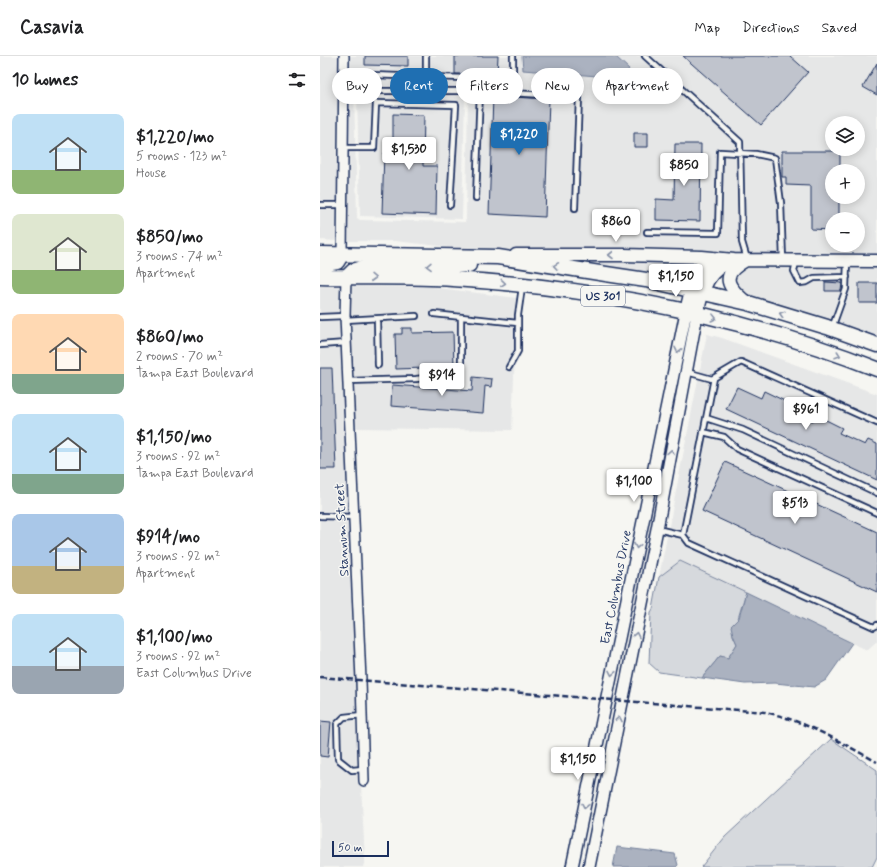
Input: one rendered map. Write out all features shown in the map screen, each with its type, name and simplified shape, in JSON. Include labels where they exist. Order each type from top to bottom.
[{"type":"main road","name":"US 301","points":[[320,254],[496,257],[613,275],[748,303],[832,329],[877,345]]},
{"type":"main road","points":[[320,265],[336,262],[342,254]]},
{"type":"main road","points":[[346,278],[353,271],[366,268],[482,264],[496,257],[511,255],[624,255],[734,260],[877,260]]},
{"type":"main road","points":[[696,292],[693,281],[699,272],[713,258]]},
{"type":"main road","points":[[747,259],[736,265],[728,277],[733,291],[748,303]]},
{"type":"main road","points":[[691,313],[696,292],[721,265],[734,260]]},
{"type":"main road","name":"US 301","points":[[320,277],[452,279],[584,292],[691,313],[763,331],[821,348],[877,369]]},
{"type":"street","points":[[344,56],[344,68]]},
{"type":"street","points":[[342,254],[344,205],[344,104]]},
{"type":"street","name":"Stannum Street","points":[[346,278],[345,318],[364,781]]},
{"type":"street","points":[[589,867],[657,529],[686,371],[691,313]]},
{"type":"street","name":"East Columbus Drive","points":[[572,867],[641,527],[691,313]]},
{"type":"street","points":[[641,527],[657,529]]},
{"type":"lane","points":[[426,56],[426,68]]},
{"type":"lane","points":[[448,78],[509,79],[513,76],[513,56]]},
{"type":"lane","points":[[645,56],[740,142],[742,242],[747,259]]},
{"type":"lane","points":[[382,91],[456,90]]},
{"type":"lane","points":[[523,93],[579,97],[575,208]]},
{"type":"lane","points":[[344,148],[374,148],[376,103],[456,105],[450,205]]},
{"type":"lane","points":[[476,198],[479,104]]},
{"type":"lane","points":[[647,232],[718,233],[720,152],[756,154],[775,158],[781,203],[783,260]]},
{"type":"lane","points":[[320,205],[344,205]]},
{"type":"lane","points":[[796,260],[794,271],[800,283],[807,282],[814,278],[847,277]]},
{"type":"lane","points":[[832,329],[846,289],[847,260]]},
{"type":"lane","points":[[509,367],[518,351],[518,323],[522,285]]},
{"type":"lane","points":[[434,314],[518,323]]},
{"type":"lane","points":[[320,317],[377,319],[416,316]]},
{"type":"lane","points":[[348,381],[416,379],[461,374],[461,317]]},
{"type":"lane","points":[[377,319],[378,365]]},
{"type":"lane","points":[[320,345],[346,343]]},
{"type":"lane","points":[[686,371],[712,379],[741,362],[877,422]]},
{"type":"lane","points":[[683,535],[714,378]]},
{"type":"lane","points":[[706,418],[743,430],[877,493]]},
{"type":"lane","points":[[703,432],[724,437],[736,449],[877,513]]},
{"type":"lane","points":[[320,516],[354,517]]},
{"type":"lane","points":[[657,529],[683,535],[689,542],[704,549],[874,627],[877,625]]},
{"type":"lane","points":[[362,715],[344,717],[337,724],[338,759],[352,770],[363,769]]},
{"type":"shaded area","points":[[320,56],[340,56],[340,68],[332,68],[332,104],[340,104],[339,241],[320,240]]},
{"type":"shaded area","points":[[348,56],[522,56],[523,68],[456,68],[456,92],[448,92],[448,68],[390,68],[390,92],[382,92],[382,68],[348,68]]},
{"type":"shaded area","points":[[522,56],[615,56],[628,68],[592,68],[592,76],[584,75],[584,68],[531,68],[531,71],[523,70]]},
{"type":"shaded area","points":[[615,56],[877,56],[877,256],[745,255],[715,254],[713,252],[494,252],[395,241],[348,241],[348,104],[354,104],[357,218],[360,220],[465,222],[468,104],[523,104],[523,70],[531,70],[531,104],[584,104],[584,69],[592,69],[592,104],[683,104],[683,68],[628,68]]},
{"type":"shaded area","points":[[382,95],[390,95],[390,104],[448,104],[448,95],[456,95],[456,104],[465,104],[462,219],[360,216],[357,104],[382,104]]},
{"type":"shaded area","points":[[567,260],[703,261],[687,285]]},
{"type":"shaded area","points":[[749,264],[877,265],[877,341],[748,298],[733,283],[734,274]]},
{"type":"shaded area","points":[[320,286],[339,286],[357,679],[360,784],[365,860],[363,867],[320,867]]},
{"type":"shaded area","points":[[348,286],[431,287],[517,298],[512,430],[354,428]]},
{"type":"shaded area","points":[[707,334],[722,338],[877,394],[877,641],[867,650],[680,561],[659,577]]},
{"type":"shaded area","points":[[680,561],[746,592],[733,635],[737,644],[728,658],[720,656],[702,678],[659,672],[649,663],[651,612],[653,609],[659,577]]},
{"type":"shaded area","points":[[746,592],[852,643],[826,680],[814,687],[775,683],[745,684],[702,678],[720,656],[728,658],[737,644],[731,626],[739,618]]},
{"type":"shaded area","points":[[831,739],[877,770],[877,857],[872,867],[701,867],[725,837]]},
{"type":"shaded area","points":[[617,847],[675,854],[678,865],[676,867],[613,867]]},
{"type":"building","points":[[365,56],[408,56],[408,66],[365,65]]},
{"type":"building","points":[[455,56],[498,56],[497,68],[456,68],[455,74]]},
{"type":"building","points":[[683,56],[790,56],[808,72],[761,125]]},
{"type":"building","points":[[877,63],[877,95],[863,87]]},
{"type":"building","points":[[523,98],[531,98],[531,104],[549,104],[545,217],[489,214],[493,104],[523,104]]},
{"type":"building","points":[[393,114],[424,115],[423,166],[437,166],[436,215],[382,213],[384,153],[393,153]]},
{"type":"building","points":[[634,133],[648,133],[648,147],[634,147]]},
{"type":"building","points":[[675,144],[701,144],[700,221],[656,220],[656,199],[674,200]]},
{"type":"building","points":[[782,151],[825,151],[825,156],[840,156],[840,164],[825,164],[825,204],[839,204],[839,212],[825,212],[825,230],[811,229],[811,186],[786,185],[786,177],[782,177]]},
{"type":"building","points":[[825,282],[842,283],[841,291],[825,291]]},
{"type":"building","points":[[859,283],[877,283],[877,303],[859,303]]},
{"type":"building","points":[[402,328],[412,328],[412,333],[453,332],[454,367],[396,369],[395,334],[402,334]]},
{"type":"building","points":[[320,368],[332,368],[336,469],[320,469]]},
{"type":"building","points":[[473,377],[492,379],[491,387],[485,386],[483,413],[391,406],[392,385],[472,391]]},
{"type":"building","points":[[737,387],[761,398],[764,391],[791,404],[789,410],[813,421],[816,415],[842,428],[839,433],[865,445],[868,440],[877,444],[877,480],[726,409]]},
{"type":"building","points":[[725,462],[877,532],[877,592],[702,511]]},
{"type":"building","points":[[320,721],[331,722],[328,757],[320,756]]},
{"type":"railway","points":[[320,677],[765,712],[809,727],[877,762]]}]
